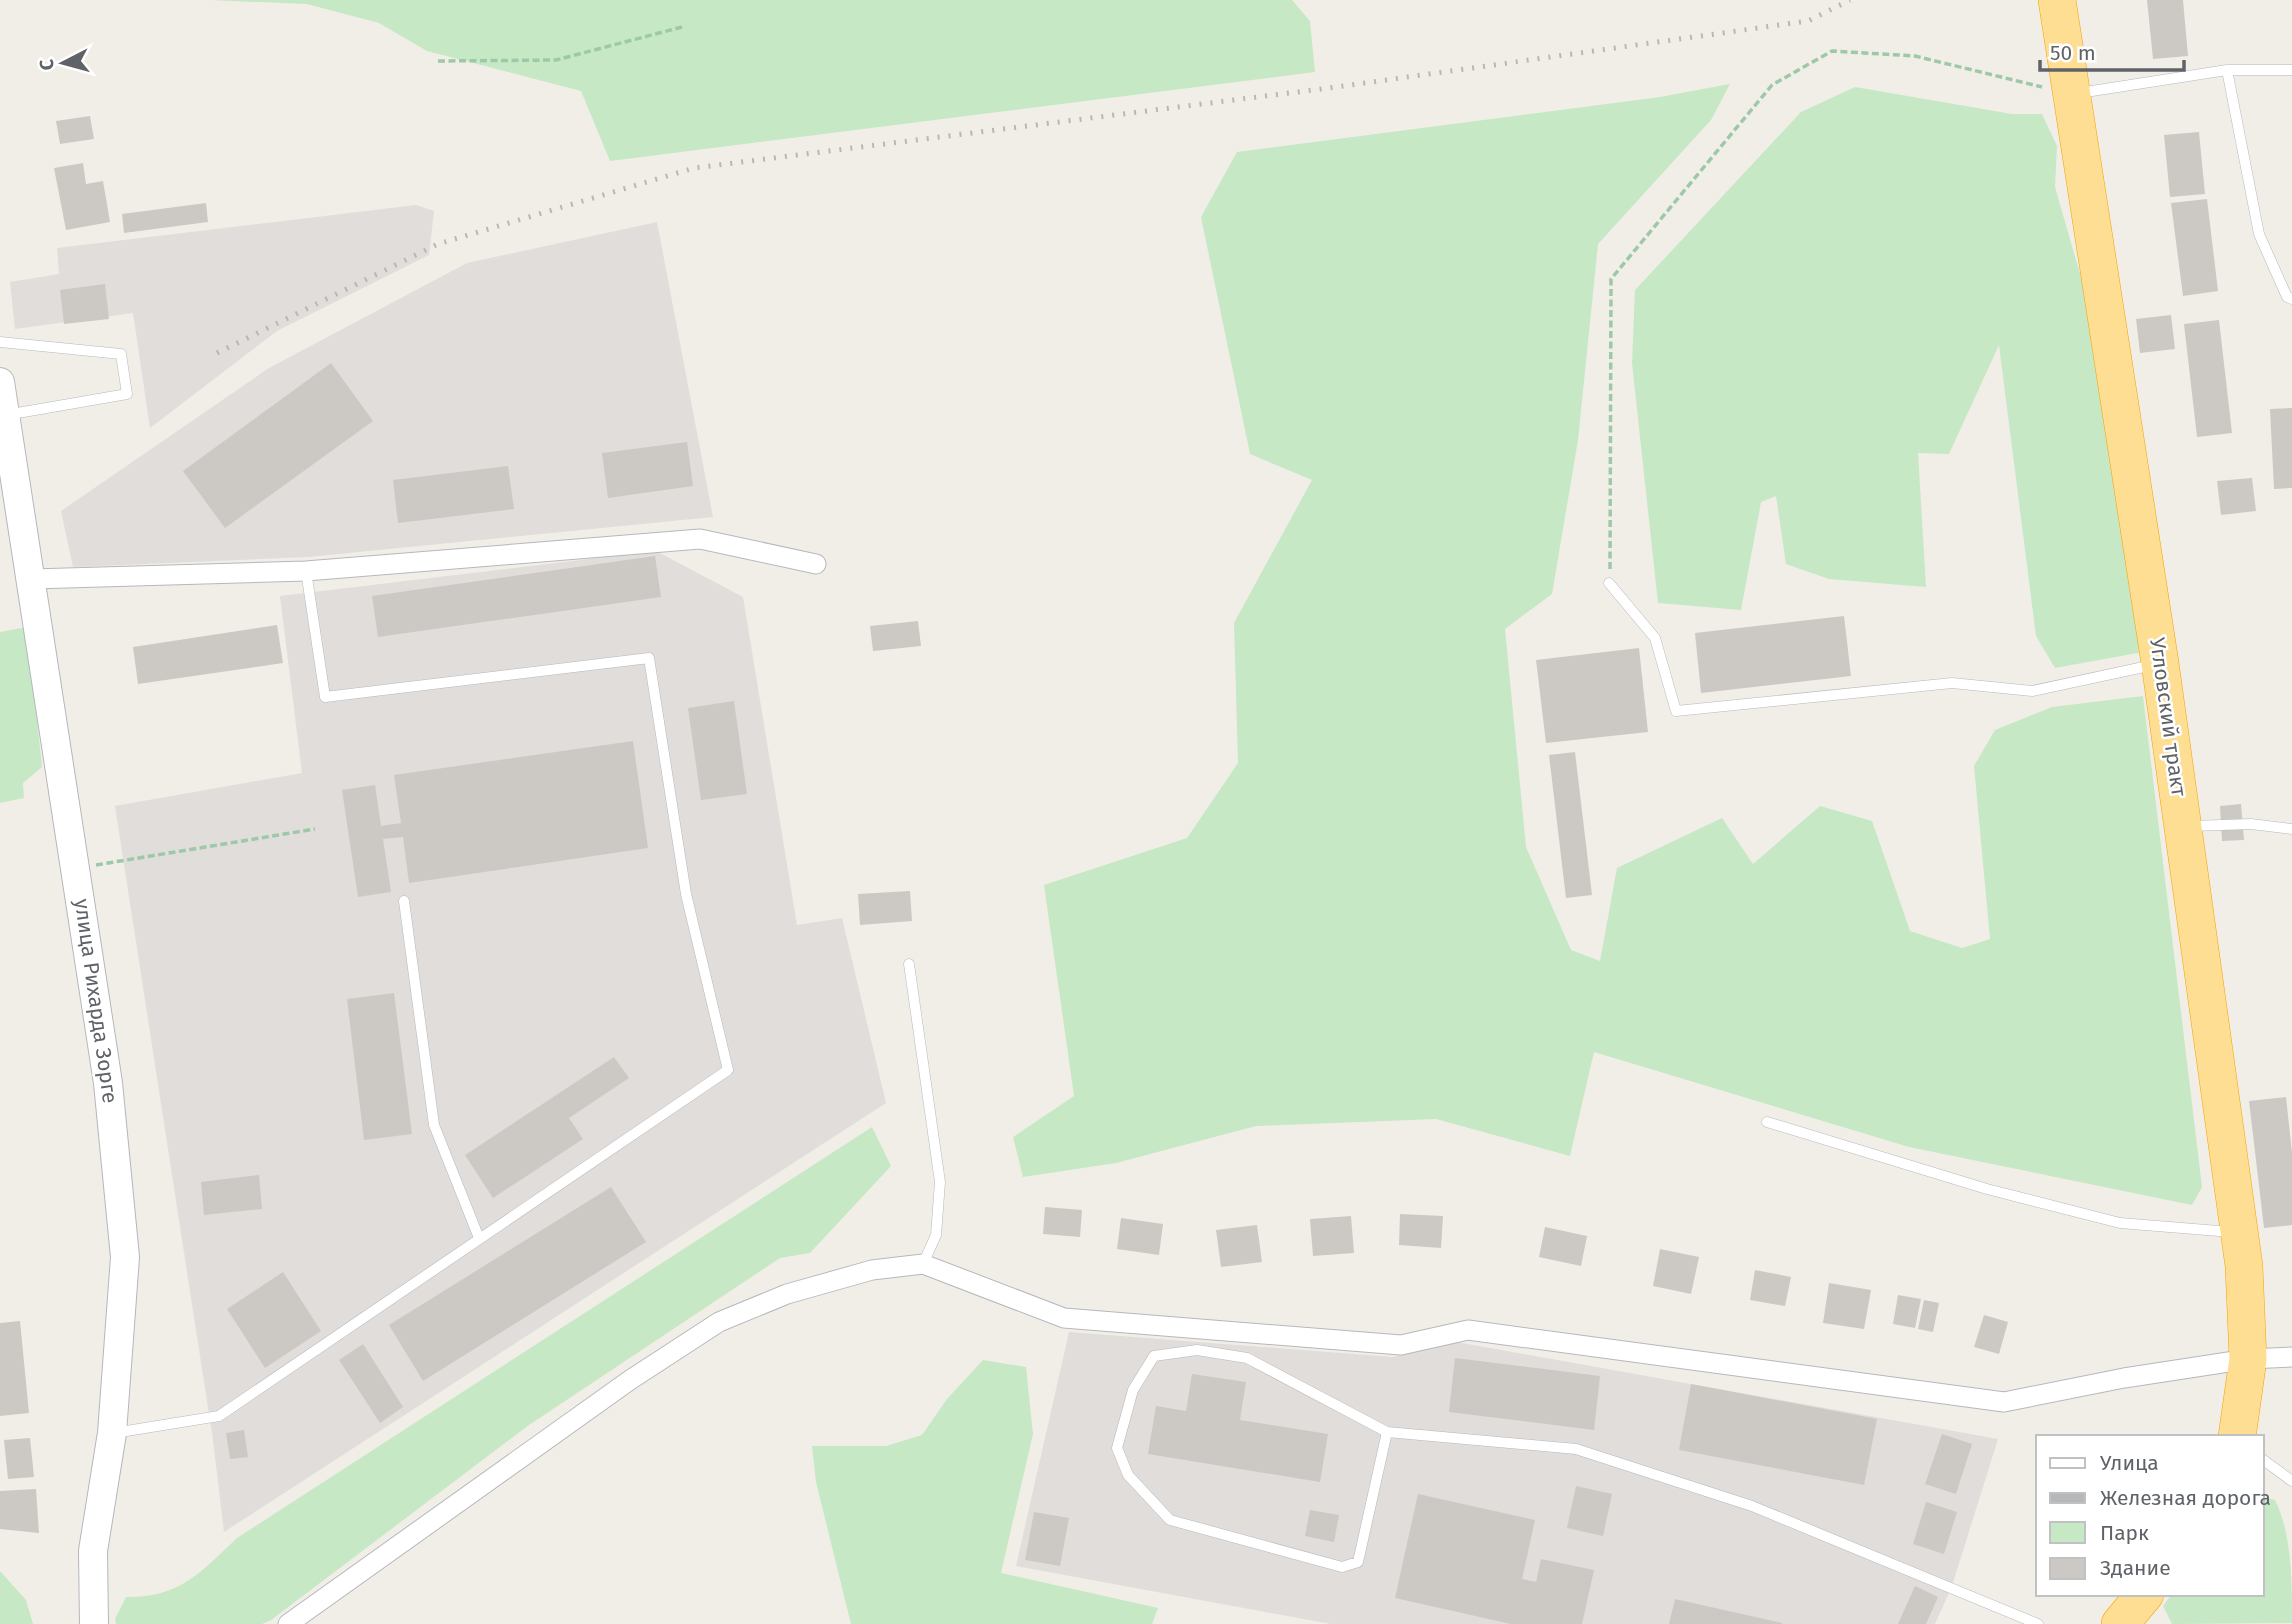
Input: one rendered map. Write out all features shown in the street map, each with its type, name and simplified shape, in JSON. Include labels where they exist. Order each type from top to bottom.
[{"type":"highway","name":"Угловский тракт","points":[[2057,0],[2160,663],[2244,1266],[2248,1359],[2238,1435]]},
{"type":"highway","points":[[2120,1624],[2143,1596]]},
{"type":"main road","name":"улица Рихарда Зорге","points":[[0,382],[108,1083],[125,1257],[112,1433],[93,1551],[94,1624]]},
{"type":"street","points":[[32,579],[306,571],[701,538],[816,564]]},
{"type":"street","points":[[288,1624],[630,1380],[719,1322],[787,1294],[872,1270],[923,1264],[1064,1318],[1401,1345],[1468,1330],[2004,1402],[2124,1378],[2200,1369],[2248,1359],[2292,1357]]},
{"type":"lane","points":[[2072,94],[2227,70],[2292,70]]},
{"type":"lane","points":[[2227,70],[2259,234],[2287,297],[2292,299]]},
{"type":"lane","points":[[0,342],[121,354],[127,394],[6,415]]},
{"type":"lane","points":[[112,1433],[219,1416],[728,1070],[686,894],[649,658],[325,697],[306,571]]},
{"type":"lane","points":[[1609,583],[1655,638],[1676,710],[1952,683],[2032,691],[2160,663]]},
{"type":"lane","points":[[2183,826],[2251,824],[2292,829]]},
{"type":"lane","points":[[404,901],[434,1125],[479,1238]]},
{"type":"lane","points":[[909,964],[940,1182],[936,1236],[923,1264]]},
{"type":"lane","points":[[1767,1122],[1987,1189],[2120,1223],[2238,1232]]},
{"type":"lane","points":[[1387,1432],[1358,1562],[1342,1567],[1171,1520],[1128,1475],[1117,1448],[1133,1390],[1154,1356],[1198,1350],[1247,1358],[1387,1432],[1576,1449],[1752,1506],[1952,1586],[2038,1624]]},
{"type":"lane","points":[[2264,1460],[2292,1481]]},
{"type":"path","points":[[438,61],[556,60],[682,27]]},
{"type":"path","points":[[1609,583],[1611,279],[1772,85],[1832,51],[1915,57],[2072,94]]},
{"type":"path","points":[[77,868],[315,829]]},
{"type":"shaded area","points":[[416,205],[434,211],[429,255],[277,331],[150,428],[133,313],[15,329],[10,282],[59,274],[57,248]]},
{"type":"shaded area","points":[[657,222],[713,517],[308,557],[73,567],[61,511],[269,368],[467,263]]},
{"type":"shaded area","points":[[656,551],[743,597],[797,925],[842,918],[886,1103],[224,1532],[213,1440],[115,806],[302,773],[280,596]]},
{"type":"shaded area","points":[[1069,1332],[1393,1357],[1451,1341],[1998,1439],[1952,1586],[1935,1624],[1331,1624],[1016,1566]]},
{"type":"green space","points":[[210,0],[1292,0],[1310,21],[1315,72],[610,161],[581,91],[427,51],[379,23],[307,4]]},
{"type":"green space","points":[[1730,84],[1711,120],[1598,244],[1578,440],[1552,594],[1505,629],[1526,847],[1571,950],[1600,961],[1617,868],[1722,818],[1753,864],[1820,806],[1872,821],[1910,931],[1962,948],[1990,939],[1974,766],[1995,730],[2052,707],[2143,696],[2202,1187],[2192,1205],[1909,1147],[1594,1052],[1570,1156],[1436,1119],[1256,1126],[1116,1163],[1023,1177],[1013,1137],[1074,1096],[1044,885],[1187,838],[1238,763],[1234,623],[1312,480],[1250,454],[1201,217],[1237,152],[1660,97]]},
{"type":"green space","points":[[1855,87],[2012,114],[2042,114],[2057,146],[2055,187],[2082,281],[2143,652],[2055,668],[2036,636],[1999,345],[1949,454],[1918,453],[1926,587],[1829,579],[1786,564],[1776,496],[1761,502],[1741,610],[1658,603],[1632,363],[1635,290],[1801,112]]},
{"type":"green space","points":[[27,627],[42,767],[23,783],[24,798],[0,803],[0,632]]},
{"type":"green space","points":[[872,1127],[891,1166],[810,1253],[780,1258],[529,1425],[271,1620],[262,1624],[116,1624],[115,1619],[126,1597],[161,1593],[188,1581],[237,1538]]},
{"type":"green space","points":[[983,1360],[1026,1367],[1033,1434],[1001,1573],[1158,1608],[1152,1624],[851,1624],[816,1482],[812,1446],[886,1446],[922,1435],[947,1399]]},
{"type":"green space","points":[[2264,1497],[2275,1500],[2288,1543],[2292,1623],[2172,1624],[2163,1606],[2170,1596],[2264,1596]]},
{"type":"green space","points":[[0,1571],[26,1600],[33,1624],[0,1624]]},
{"type":"building","points":[[2147,0],[2183,0],[2188,56],[2153,59]]},
{"type":"building","points":[[90,116],[94,139],[60,144],[56,121]]},
{"type":"building","points":[[2199,132],[2205,194],[2170,197],[2164,135]]},
{"type":"building","points":[[83,163],[86,184],[103,181],[110,222],[66,230],[54,168]]},
{"type":"building","points":[[2207,199],[2218,291],[2183,296],[2171,203]]},
{"type":"building","points":[[206,203],[208,222],[124,233],[122,214]]},
{"type":"building","points":[[105,284],[109,319],[64,324],[60,290]]},
{"type":"building","points":[[2171,315],[2175,349],[2140,353],[2136,319]]},
{"type":"building","points":[[2219,320],[2232,433],[2197,437],[2184,324]]},
{"type":"building","points":[[331,363],[373,421],[225,528],[183,471]]},
{"type":"building","points":[[2292,408],[2292,488],[2274,489],[2270,409]]},
{"type":"building","points":[[687,442],[693,486],[608,498],[602,453]]},
{"type":"building","points":[[508,466],[514,509],[398,523],[393,480]]},
{"type":"building","points":[[2252,478],[2256,511],[2221,515],[2217,481]]},
{"type":"building","points":[[655,556],[661,597],[378,637],[372,596]]},
{"type":"building","points":[[1844,616],[1851,676],[1701,693],[1695,633]]},
{"type":"building","points":[[918,621],[921,646],[873,651],[870,626]]},
{"type":"building","points":[[277,625],[283,663],[138,684],[133,647]]},
{"type":"building","points":[[1639,648],[1648,732],[1546,743],[1536,660]]},
{"type":"building","points":[[734,701],[747,794],[701,800],[688,708]]},
{"type":"building","points":[[633,741],[648,848],[409,883],[403,837],[383,839],[391,892],[358,897],[342,790],[375,785],[381,826],[401,823],[394,775]]},
{"type":"building","points":[[1575,752],[1592,895],[1566,898],[1549,755]]},
{"type":"building","points":[[2241,804],[2244,840],[2222,841],[2220,806]]},
{"type":"building","points":[[910,891],[912,921],[860,925],[858,894]]},
{"type":"building","points":[[394,993],[412,1134],[364,1140],[347,999]]},
{"type":"building","points":[[614,1057],[629,1078],[569,1118],[583,1139],[493,1198],[465,1155]]},
{"type":"building","points":[[2286,1097],[2292,1153],[2292,1225],[2264,1228],[2249,1101]]},
{"type":"building","points":[[259,1175],[262,1209],[204,1215],[201,1182]]},
{"type":"building","points":[[611,1187],[646,1242],[423,1381],[389,1325]]},
{"type":"building","points":[[1045,1207],[1082,1210],[1080,1237],[1043,1234]]},
{"type":"building","points":[[1400,1214],[1443,1216],[1441,1248],[1399,1245]]},
{"type":"building","points":[[1351,1216],[1354,1253],[1313,1256],[1310,1219]]},
{"type":"building","points":[[1121,1218],[1163,1224],[1159,1255],[1117,1249]]},
{"type":"building","points":[[1257,1225],[1262,1262],[1221,1267],[1216,1230]]},
{"type":"building","points":[[1545,1227],[1587,1236],[1581,1266],[1539,1257]]},
{"type":"building","points":[[1660,1249],[1699,1257],[1691,1294],[1653,1286]]},
{"type":"building","points":[[1755,1270],[1791,1277],[1785,1306],[1750,1300]]},
{"type":"building","points":[[283,1272],[321,1331],[265,1368],[227,1309]]},
{"type":"building","points":[[1829,1283],[1871,1290],[1864,1329],[1823,1323]]},
{"type":"building","points":[[1898,1295],[1921,1299],[1915,1328],[1893,1324]]},
{"type":"building","points":[[1924,1300],[1939,1303],[1933,1332],[1918,1329]]},
{"type":"building","points":[[1984,1315],[2008,1322],[1999,1354],[1974,1347]]},
{"type":"building","points":[[20,1321],[29,1413],[0,1416],[0,1323]]},
{"type":"building","points":[[363,1344],[403,1407],[380,1423],[339,1360]]},
{"type":"building","points":[[1455,1358],[1600,1376],[1594,1430],[1449,1412]]},
{"type":"building","points":[[1192,1374],[1246,1382],[1240,1420],[1328,1434],[1320,1482],[1148,1454],[1156,1406],[1186,1411]]},
{"type":"building","points":[[1691,1384],[1877,1419],[1864,1485],[1679,1450]]},
{"type":"building","points":[[244,1430],[248,1457],[230,1459],[226,1433]]},
{"type":"building","points":[[1942,1434],[1972,1444],[1956,1494],[1925,1484]]},
{"type":"building","points":[[30,1438],[34,1477],[8,1479],[4,1440]]},
{"type":"building","points":[[1576,1486],[1612,1494],[1603,1536],[1567,1528]]},
{"type":"building","points":[[36,1489],[39,1533],[0,1529],[0,1491]]},
{"type":"building","points":[[1418,1494],[1535,1520],[1522,1579],[1536,1582],[1541,1559],[1594,1570],[1582,1624],[1511,1624],[1395,1598]]},
{"type":"building","points":[[1926,1502],[1957,1512],[1944,1554],[1913,1544]]},
{"type":"building","points":[[1310,1510],[1339,1515],[1334,1542],[1305,1536]]},
{"type":"building","points":[[1034,1512],[1069,1518],[1060,1566],[1025,1560]]},
{"type":"building","points":[[1915,1586],[1938,1597],[1926,1624],[1898,1624]]},
{"type":"building","points":[[1675,1599],[1782,1623],[1782,1624],[1669,1624]]},
{"type":"railway","points":[[217,353],[438,244],[694,168],[1329,88],[1808,21],[1850,0]]}]
